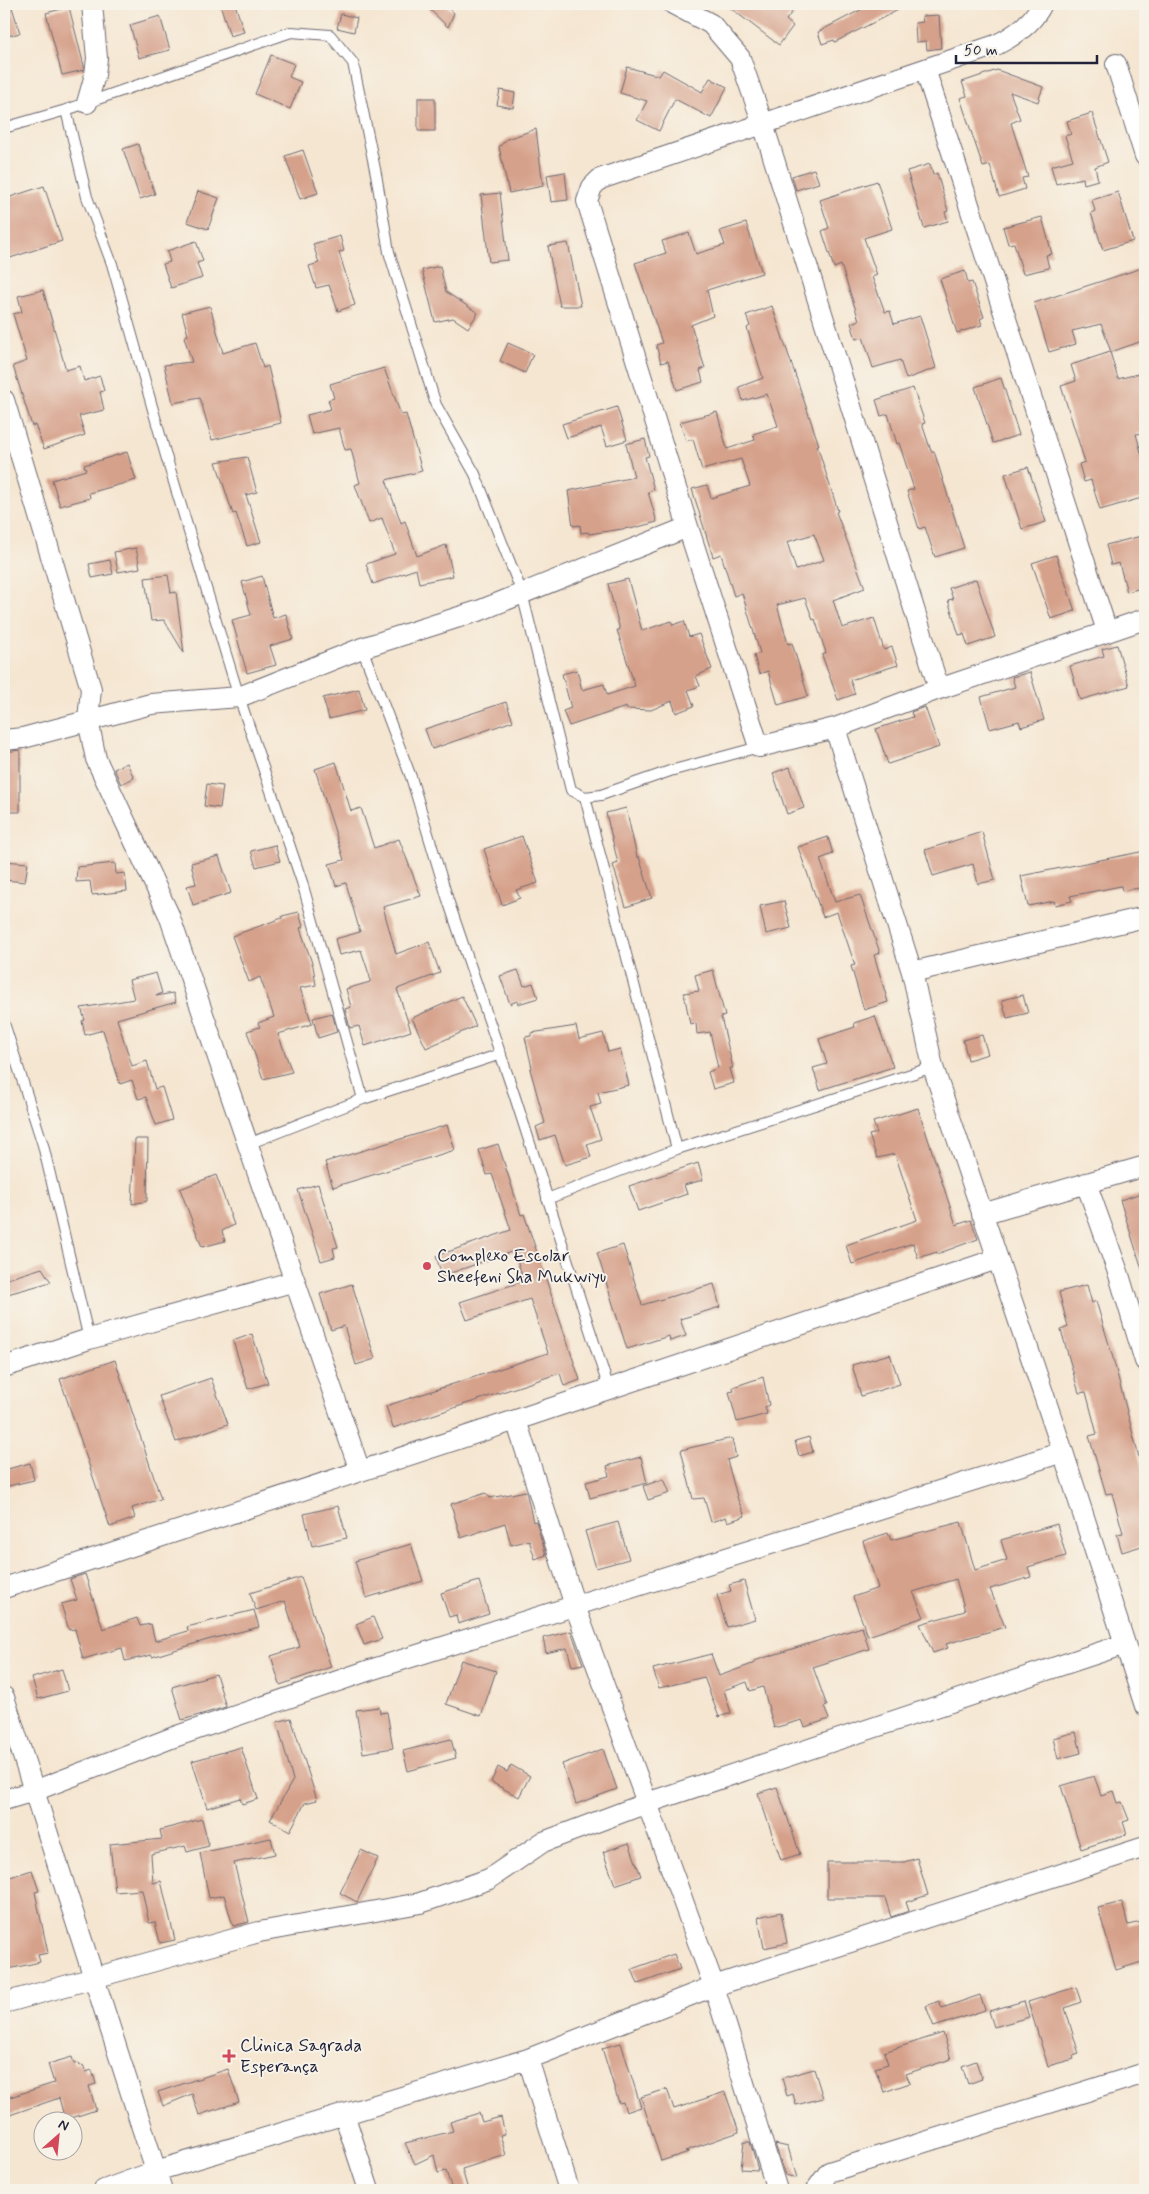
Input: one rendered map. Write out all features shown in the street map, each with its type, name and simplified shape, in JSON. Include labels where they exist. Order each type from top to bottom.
[{"type":"street","points":[[87,103],[95,75],[97,58],[92,4]]},
{"type":"street","points":[[672,4],[711,24],[740,58],[763,124],[939,689]]},
{"type":"street","points":[[1042,4],[1038,12],[1014,36],[996,45],[600,179],[592,186],[587,201],[688,527],[759,746],[835,728],[939,689],[1145,619]]},
{"type":"street","points":[[1116,64],[1145,156]]},
{"type":"street","points":[[925,69],[1107,631]]},
{"type":"street","points":[[4,400],[91,690],[88,720],[96,759],[169,915],[360,1471]]},
{"type":"street","points":[[4,740],[24,738],[151,704],[239,697],[362,648],[481,610],[688,527]]},
{"type":"street","points":[[835,728],[912,972],[933,1066],[1063,1452],[1145,1706]]},
{"type":"street","points":[[912,972],[1145,917]]},
{"type":"street","points":[[982,1214],[1145,1166]]},
{"type":"street","points":[[1086,1183],[1119,1275],[1145,1361]]},
{"type":"street","points":[[4,1588],[516,1420],[997,1258]]},
{"type":"street","points":[[4,1367],[89,1339],[295,1281]]},
{"type":"street","points":[[516,1420],[574,1606],[714,1986],[777,2190]]},
{"type":"street","points":[[4,1800],[174,1736],[370,1670],[1063,1452]]},
{"type":"street","points":[[4,2003],[259,1932],[420,1903],[489,1879],[543,1842],[647,1802],[1125,1644]]},
{"type":"street","points":[[4,1697],[159,2181]]},
{"type":"street","points":[[104,2190],[159,2181],[344,2114],[528,2059],[714,1986],[1145,1847]]},
{"type":"street","points":[[528,2059],[569,2190]]},
{"type":"street","points":[[816,2190],[829,2172],[1145,2073]]},
{"type":"street","points":[[344,2114],[369,2190]]},
{"type":"lane","points":[[4,128],[87,103],[291,32],[330,35],[353,63],[376,174],[389,252],[436,404],[475,474],[522,593],[571,790],[585,797],[601,795],[670,771],[759,746]]},
{"type":"lane","points":[[66,110],[87,197],[112,264],[166,456],[239,697],[302,882],[363,1099]]},
{"type":"lane","points":[[362,648],[411,777],[448,900],[501,1054],[609,1389]]},
{"type":"lane","points":[[585,797],[677,1149]]},
{"type":"lane","points":[[4,1023],[43,1145],[89,1339]]},
{"type":"lane","points":[[248,1144],[363,1099],[501,1054]]},
{"type":"lane","points":[[547,1199],[677,1149],[933,1066]]},
{"type":"building","points":[[4,4],[11,4],[20,33],[4,37]]},
{"type":"building","points":[[220,4],[235,4],[244,32],[230,36]]},
{"type":"building","points":[[424,4],[445,4],[454,13],[448,27]]},
{"type":"building","points":[[725,4],[798,4],[786,20],[793,26],[779,45]]},
{"type":"building","points":[[872,4],[910,4],[835,42],[834,40],[822,44],[818,32]]},
{"type":"building","points":[[69,7],[84,70],[62,75],[46,13]]},
{"type":"building","points":[[341,14],[357,18],[354,32],[337,28]]},
{"type":"building","points":[[939,15],[941,48],[927,50],[926,41],[916,42],[915,23],[923,22],[922,16]]},
{"type":"building","points":[[160,16],[170,50],[139,58],[130,25]]},
{"type":"building","points":[[271,55],[294,64],[289,77],[301,82],[290,109],[255,94]]},
{"type":"building","points":[[627,67],[659,76],[663,70],[702,92],[710,78],[727,87],[711,118],[675,99],[659,131],[637,120],[647,101],[620,93]]},
{"type":"building","points":[[997,70],[1043,87],[1038,102],[1010,92],[1020,119],[1011,123],[1028,177],[1022,178],[1025,189],[999,197],[990,165],[983,167],[960,98],[967,96],[962,82]]},
{"type":"building","points":[[500,90],[515,93],[513,108],[497,105]]},
{"type":"building","points":[[418,98],[435,98],[435,131],[418,131]]},
{"type":"building","points":[[1092,113],[1108,162],[1095,167],[1098,180],[1084,184],[1083,178],[1056,184],[1051,166],[1073,160],[1065,136],[1071,134],[1067,121]]},
{"type":"building","points":[[536,129],[543,186],[509,193],[499,147],[507,139]]},
{"type":"building","points":[[138,144],[155,194],[140,199],[123,149]]},
{"type":"building","points":[[303,150],[318,193],[300,199],[285,156]]},
{"type":"building","points":[[930,164],[933,175],[937,173],[948,211],[945,212],[948,221],[924,228],[907,171]]},
{"type":"building","points":[[814,169],[819,183],[796,190],[792,176]]},
{"type":"building","points":[[565,172],[568,200],[551,202],[547,175]]},
{"type":"building","points":[[877,181],[892,229],[864,238],[877,275],[872,277],[885,312],[890,311],[894,324],[920,316],[936,368],[906,379],[900,360],[873,368],[863,337],[856,339],[851,323],[859,320],[841,265],[834,268],[822,231],[829,228],[820,200]]},
{"type":"building","points":[[44,186],[62,241],[4,260],[4,199]]},
{"type":"building","points":[[198,191],[219,198],[208,229],[187,222]]},
{"type":"building","points":[[1118,192],[1133,241],[1103,250],[1091,213],[1095,211],[1092,200]]},
{"type":"building","points":[[500,193],[508,260],[489,262],[481,195]]},
{"type":"building","points":[[1042,217],[1052,254],[1046,255],[1049,268],[1023,274],[1014,243],[1008,244],[1003,227]]},
{"type":"building","points":[[746,223],[762,273],[707,290],[713,316],[691,325],[705,368],[700,370],[703,382],[677,390],[668,361],[661,363],[656,345],[662,343],[635,263],[666,253],[662,241],[689,233],[696,254],[725,245],[720,231]]},
{"type":"building","points":[[340,236],[344,251],[339,252],[355,305],[338,311],[329,285],[316,288],[309,266],[319,263],[313,244]]},
{"type":"building","points":[[196,241],[203,261],[197,263],[202,278],[171,288],[163,264],[170,262],[167,251]]},
{"type":"building","points":[[568,243],[581,306],[560,306],[553,273],[548,246]]},
{"type":"building","points":[[440,266],[446,292],[478,313],[468,328],[453,318],[435,322],[422,270]]},
{"type":"building","points":[[1142,268],[1145,278],[1145,340],[1111,352],[1101,324],[1072,331],[1076,344],[1049,352],[1034,303]]},
{"type":"building","points":[[965,271],[968,283],[972,282],[984,317],[980,319],[982,325],[957,333],[940,279]]},
{"type":"building","points":[[43,290],[66,370],[80,366],[84,381],[100,376],[104,391],[100,392],[104,410],[79,416],[85,435],[44,449],[35,425],[32,426],[13,366],[27,361],[13,314],[22,312],[18,296]]},
{"type":"building","points":[[210,306],[223,353],[255,343],[263,368],[268,366],[281,423],[212,440],[200,398],[173,403],[164,365],[192,362],[184,337],[188,335],[182,313]]},
{"type":"building","points":[[772,306],[819,445],[817,445],[838,511],[836,512],[865,588],[833,600],[842,628],[874,618],[884,650],[892,647],[898,665],[850,680],[855,694],[838,700],[822,655],[826,653],[815,619],[813,620],[805,598],[777,605],[788,644],[792,643],[808,696],[778,705],[768,671],[759,674],[754,655],[760,653],[742,593],[734,596],[721,554],[713,557],[692,489],[707,485],[711,498],[750,486],[741,459],[702,470],[693,439],[686,441],[680,422],[717,412],[727,449],[755,440],[753,434],[778,426],[767,394],[743,401],[739,387],[763,378],[747,328],[750,326],[746,315]],"holes":[[[814,534],[824,560],[796,570],[787,542]]]},
{"type":"building","points":[[508,343],[533,354],[525,373],[500,361]]},
{"type":"building","points":[[1110,352],[1118,379],[1145,372],[1145,433],[1136,434],[1145,466],[1145,497],[1100,510],[1091,480],[1084,482],[1079,464],[1085,462],[1061,386],[1076,381],[1071,365]]},
{"type":"building","points":[[384,368],[401,415],[406,414],[422,471],[386,480],[401,523],[405,521],[417,556],[446,545],[453,576],[419,583],[416,569],[373,584],[366,564],[395,554],[382,518],[369,523],[355,485],[360,483],[351,449],[345,450],[339,428],[312,434],[307,415],[331,409],[328,400],[334,398],[330,384]]},
{"type":"building","points":[[1001,378],[1019,435],[993,443],[975,387]]},
{"type":"building","points":[[913,388],[925,423],[922,424],[931,451],[934,451],[964,548],[935,557],[925,527],[919,529],[907,491],[914,489],[899,443],[897,444],[888,414],[881,416],[876,400]]},
{"type":"building","points":[[617,407],[627,440],[607,446],[601,427],[567,438],[562,424]]},
{"type":"building","points":[[645,439],[649,456],[645,457],[654,490],[648,492],[657,522],[630,529],[589,534],[588,532],[581,533],[580,525],[573,526],[568,491],[634,477],[626,444]]},
{"type":"building","points":[[127,452],[136,480],[89,493],[90,498],[60,506],[52,480],[86,470],[84,465]]},
{"type":"building","points":[[247,457],[257,492],[246,495],[261,542],[247,546],[236,513],[233,514],[216,462]]},
{"type":"building","points":[[1028,467],[1046,522],[1022,529],[1005,474]]},
{"type":"building","points":[[1145,535],[1145,587],[1127,592],[1119,563],[1111,565],[1106,545]]},
{"type":"building","points":[[136,548],[140,568],[118,572],[114,552]]},
{"type":"building","points":[[1056,555],[1075,611],[1051,619],[1032,563]]},
{"type":"building","points":[[110,560],[113,574],[92,578],[89,564]]},
{"type":"building","points":[[168,575],[171,593],[176,592],[184,653],[164,620],[151,621],[145,578]]},
{"type":"building","points":[[262,576],[273,618],[286,614],[293,639],[270,646],[276,665],[247,673],[232,620],[251,615],[242,582]]},
{"type":"building","points":[[628,579],[642,631],[671,621],[673,625],[684,621],[689,637],[699,634],[712,669],[696,676],[700,686],[688,690],[694,706],[676,713],[672,701],[651,710],[626,709],[626,707],[569,726],[563,711],[571,708],[562,674],[577,670],[582,690],[604,684],[607,695],[635,686],[617,630],[620,630],[608,584]]},
{"type":"building","points":[[976,579],[995,637],[968,646],[964,634],[959,635],[948,600],[953,599],[949,588]]},
{"type":"building","points":[[1117,645],[1129,686],[1080,700],[1070,666],[1104,656],[1102,649]]},
{"type":"building","points":[[1030,672],[1044,720],[1021,727],[1019,721],[990,729],[981,697],[1015,687],[1012,677]]},
{"type":"building","points":[[359,689],[365,710],[329,719],[323,698]]},
{"type":"building","points":[[506,702],[513,721],[432,749],[425,729]]},
{"type":"building","points":[[925,707],[939,747],[888,764],[876,729],[913,717],[911,712]]},
{"type":"building","points":[[20,750],[20,812],[6,812],[5,752]]},
{"type":"building","points":[[336,762],[351,811],[361,808],[374,848],[399,839],[421,896],[383,907],[396,954],[429,942],[440,973],[397,989],[411,1031],[365,1046],[359,1026],[350,1028],[345,1009],[351,1007],[346,989],[370,982],[370,977],[361,950],[339,955],[335,939],[360,932],[346,883],[336,886],[329,864],[344,860],[315,769]]},
{"type":"building","points":[[127,763],[134,778],[121,784],[114,769]]},
{"type":"building","points":[[790,767],[804,808],[787,814],[773,773]]},
{"type":"building","points":[[207,784],[223,786],[220,808],[204,806]]},
{"type":"building","points":[[626,808],[637,857],[639,857],[652,898],[626,907],[613,865],[618,863],[606,813]]},
{"type":"building","points":[[982,832],[995,880],[978,884],[973,864],[933,876],[925,850]]},
{"type":"building","points":[[522,836],[538,883],[516,890],[520,898],[502,905],[484,849]]},
{"type":"building","points":[[828,837],[833,854],[820,859],[835,902],[860,895],[880,953],[874,955],[888,1002],[864,1010],[851,966],[855,965],[837,912],[823,917],[798,847]]},
{"type":"building","points":[[275,845],[280,861],[256,867],[251,851]]},
{"type":"building","points":[[1145,851],[1145,887],[1122,891],[1121,886],[1070,896],[1072,901],[1055,905],[1054,901],[1028,906],[1021,876]]},
{"type":"building","points":[[219,856],[231,893],[193,905],[187,886],[196,884],[191,863]]},
{"type":"building","points":[[4,861],[28,863],[25,882],[4,880]]},
{"type":"building","points":[[115,863],[116,874],[125,873],[127,891],[92,895],[90,881],[76,882],[77,867]]},
{"type":"building","points":[[784,901],[791,928],[766,934],[760,906]]},
{"type":"building","points":[[299,912],[303,927],[300,928],[313,966],[316,985],[300,988],[312,1024],[278,1034],[292,1072],[263,1079],[247,1031],[260,1027],[258,1023],[274,1017],[260,977],[249,982],[232,936],[282,918],[282,916]]},
{"type":"building","points":[[518,970],[524,986],[533,983],[538,998],[518,1004],[517,1001],[510,1004],[500,976]]},
{"type":"building","points":[[713,970],[725,1016],[721,1017],[733,1068],[730,1068],[734,1083],[713,1089],[708,1072],[718,1068],[710,1032],[697,1034],[696,1023],[690,1024],[684,993],[699,991],[695,975]]},
{"type":"building","points":[[156,973],[162,993],[156,996],[173,993],[176,1002],[117,1019],[132,1066],[147,1061],[155,1089],[162,1087],[172,1120],[156,1125],[146,1097],[138,1099],[132,1080],[120,1084],[103,1030],[85,1035],[82,1021],[85,1020],[81,1008],[134,999],[129,980]]},
{"type":"building","points":[[1023,995],[1028,1013],[1007,1018],[1002,1000]]},
{"type":"building","points":[[462,996],[476,1026],[426,1048],[412,1018]]},
{"type":"building","points":[[332,1013],[337,1032],[318,1038],[313,1018]]},
{"type":"building","points":[[875,1016],[893,1067],[820,1090],[813,1068],[827,1064],[819,1039],[855,1027],[854,1023]]},
{"type":"building","points":[[576,1026],[579,1039],[603,1033],[608,1052],[620,1049],[629,1085],[598,1092],[601,1104],[590,1107],[601,1139],[587,1144],[591,1157],[565,1165],[555,1135],[540,1140],[536,1127],[545,1123],[530,1069],[532,1068],[525,1037],[531,1036],[531,1033]]},
{"type":"building","points":[[982,1035],[988,1054],[968,1060],[963,1040]]},
{"type":"building","points":[[918,1108],[956,1225],[971,1220],[978,1239],[937,1254],[937,1252],[918,1258],[913,1243],[852,1264],[846,1245],[917,1220],[895,1154],[877,1158],[869,1135],[877,1133],[873,1122]]},
{"type":"building","points":[[447,1125],[455,1150],[333,1187],[325,1162]]},
{"type":"building","points":[[135,1139],[148,1139],[147,1201],[132,1204]]},
{"type":"building","points":[[498,1144],[521,1215],[524,1214],[580,1380],[564,1386],[560,1373],[393,1428],[386,1406],[548,1353],[530,1299],[467,1320],[460,1302],[524,1281],[514,1251],[442,1276],[436,1256],[511,1230],[492,1174],[487,1175],[479,1150]]},
{"type":"building","points":[[698,1163],[703,1180],[684,1185],[687,1194],[638,1211],[629,1186]]},
{"type":"building","points":[[216,1175],[234,1225],[222,1231],[225,1241],[202,1247],[180,1189]]},
{"type":"building","points":[[318,1184],[338,1247],[333,1248],[335,1257],[321,1261],[298,1190]]},
{"type":"building","points":[[1145,1192],[1145,1269],[1142,1269],[1120,1200]]},
{"type":"building","points":[[623,1245],[642,1305],[714,1284],[720,1307],[680,1319],[686,1336],[670,1341],[669,1336],[627,1349],[597,1253]]},
{"type":"building","points":[[42,1268],[51,1282],[4,1295],[4,1280]]},
{"type":"building","points":[[352,1284],[375,1359],[356,1365],[344,1326],[331,1330],[320,1294]]},
{"type":"building","points":[[1087,1285],[1092,1303],[1096,1301],[1113,1358],[1145,1480],[1145,1545],[1122,1552],[1117,1534],[1123,1533],[1112,1493],[1106,1494],[1089,1436],[1097,1434],[1086,1392],[1079,1393],[1061,1330],[1068,1327],[1059,1292]]},
{"type":"building","points":[[252,1334],[268,1383],[248,1389],[233,1341]]},
{"type":"building","points":[[890,1354],[900,1384],[861,1396],[852,1365]]},
{"type":"building","points":[[115,1360],[161,1499],[132,1508],[135,1518],[110,1527],[60,1379]]},
{"type":"building","points":[[763,1377],[769,1405],[765,1407],[767,1414],[737,1422],[729,1392],[734,1391],[733,1387]]},
{"type":"building","points":[[211,1378],[228,1424],[176,1442],[159,1396]]},
{"type":"building","points":[[809,1437],[813,1452],[799,1456],[795,1441]]},
{"type":"building","points":[[732,1438],[736,1457],[727,1460],[738,1500],[745,1516],[728,1522],[726,1517],[711,1522],[704,1498],[693,1499],[681,1450]]},
{"type":"building","points":[[641,1457],[647,1483],[590,1498],[586,1482],[609,1476],[607,1466]]},
{"type":"building","points":[[30,1463],[34,1480],[4,1487],[4,1470]]},
{"type":"building","points":[[664,1479],[670,1493],[648,1500],[643,1486]]},
{"type":"building","points":[[526,1491],[533,1522],[536,1521],[546,1555],[535,1559],[529,1540],[511,1545],[505,1523],[461,1538],[451,1504],[486,1493],[490,1498]]},
{"type":"building","points":[[338,1506],[347,1538],[312,1546],[304,1514]]},
{"type":"building","points":[[618,1522],[629,1559],[596,1568],[585,1531]]},
{"type":"building","points":[[961,1522],[975,1570],[1007,1560],[1001,1540],[1057,1524],[1066,1556],[1028,1567],[1031,1577],[990,1589],[1005,1627],[946,1644],[948,1648],[933,1653],[920,1624],[965,1611],[956,1579],[913,1592],[924,1617],[868,1636],[853,1597],[878,1588],[863,1541],[888,1533],[891,1540]]},
{"type":"building","points":[[411,1544],[423,1581],[366,1598],[355,1561]]},
{"type":"building","points":[[85,1574],[103,1629],[137,1618],[140,1626],[151,1624],[155,1641],[188,1631],[187,1627],[254,1610],[259,1627],[207,1640],[152,1657],[152,1655],[125,1661],[122,1648],[83,1659],[75,1629],[69,1630],[61,1604],[77,1600],[70,1579]]},
{"type":"building","points":[[301,1577],[331,1667],[280,1685],[271,1656],[300,1647],[285,1601],[256,1610],[250,1593]]},
{"type":"building","points":[[479,1581],[489,1614],[458,1624],[456,1615],[449,1617],[441,1593]]},
{"type":"building","points":[[744,1581],[755,1619],[727,1627],[717,1595],[731,1591],[729,1585]]},
{"type":"building","points":[[373,1617],[382,1639],[364,1645],[356,1624]]},
{"type":"building","points":[[862,1627],[869,1649],[813,1667],[827,1706],[824,1707],[829,1719],[805,1727],[802,1720],[774,1728],[763,1687],[750,1691],[747,1682],[724,1690],[731,1713],[719,1717],[704,1677],[659,1688],[653,1669],[711,1654],[719,1676],[755,1663],[754,1661]]},
{"type":"building","points":[[571,1631],[583,1664],[572,1666],[567,1648],[546,1653],[543,1638]]},
{"type":"building","points":[[461,1660],[496,1671],[481,1716],[446,1704]]},
{"type":"building","points":[[62,1669],[68,1691],[38,1699],[32,1678]]},
{"type":"building","points":[[216,1674],[226,1707],[182,1720],[172,1687]]},
{"type":"building","points":[[379,1707],[380,1713],[387,1712],[393,1748],[363,1753],[356,1710]]},
{"type":"building","points":[[291,1718],[317,1800],[305,1803],[290,1831],[270,1820],[293,1780],[277,1722]]},
{"type":"building","points":[[1076,1732],[1081,1753],[1058,1759],[1053,1738]]},
{"type":"building","points":[[451,1739],[456,1758],[408,1771],[403,1751]]},
{"type":"building","points":[[241,1747],[258,1799],[242,1804],[240,1798],[207,1808],[192,1761]]},
{"type":"building","points":[[603,1749],[617,1789],[576,1804],[562,1764]]},
{"type":"building","points":[[511,1765],[530,1776],[519,1797],[491,1782],[498,1767],[507,1772]]},
{"type":"building","points":[[1094,1776],[1101,1795],[1113,1791],[1117,1803],[1122,1802],[1129,1820],[1123,1822],[1127,1834],[1081,1849],[1061,1786]]},
{"type":"building","points":[[777,1787],[800,1854],[781,1860],[758,1793]]},
{"type":"building","points":[[202,1819],[209,1846],[187,1852],[185,1846],[151,1854],[153,1883],[161,1881],[175,1940],[160,1943],[155,1922],[149,1923],[142,1890],[115,1892],[110,1844],[162,1839],[160,1830]]},
{"type":"building","points":[[271,1838],[275,1854],[234,1863],[249,1922],[233,1926],[224,1895],[209,1898],[200,1853]]},
{"type":"building","points":[[629,1843],[641,1876],[615,1885],[603,1852]]},
{"type":"building","points":[[361,1850],[378,1858],[357,1902],[340,1893]]},
{"type":"building","points":[[917,1858],[928,1895],[906,1902],[909,1911],[891,1917],[885,1898],[827,1898],[827,1862],[904,1862]]},
{"type":"building","points":[[32,1870],[39,1891],[35,1892],[48,1953],[38,1955],[40,1962],[4,1970],[4,1879]]},
{"type":"building","points":[[1122,1902],[1128,1925],[1145,1921],[1145,1961],[1116,1970],[1098,1908]]},
{"type":"building","points":[[781,1912],[787,1943],[764,1948],[758,1917]]},
{"type":"building","points":[[674,1954],[680,1969],[638,1984],[632,1969]]},
{"type":"building","points":[[1076,1987],[1081,2002],[1065,2008],[1079,2054],[1073,2056],[1074,2059],[1048,2066],[1028,2002]]},
{"type":"building","points":[[980,1995],[985,2010],[934,2027],[926,2006],[939,2001],[942,2008]]},
{"type":"building","points":[[1024,2001],[1029,2017],[994,2027],[989,2011]]},
{"type":"building","points":[[943,2033],[951,2059],[906,2074],[910,2083],[884,2092],[875,2068],[888,2064],[884,2052]]},
{"type":"building","points":[[621,2043],[641,2107],[626,2112],[623,2102],[619,2103],[602,2048]]},
{"type":"building","points":[[72,2057],[74,2064],[79,2063],[80,2066],[83,2065],[86,2072],[92,2070],[96,2084],[89,2086],[96,2110],[82,2115],[82,2112],[63,2112],[59,2098],[4,2117],[4,2099],[54,2083],[48,2064]]},
{"type":"building","points":[[976,2061],[982,2079],[968,2084],[962,2066]]},
{"type":"building","points":[[228,2069],[239,2102],[199,2115],[192,2094],[163,2106],[158,2092]]},
{"type":"building","points":[[814,2069],[823,2098],[796,2105],[793,2094],[787,2096],[782,2078]]},
{"type":"building","points":[[667,2089],[674,2109],[725,2092],[739,2132],[661,2161],[641,2097]]},
{"type":"building","points":[[479,2113],[482,2122],[501,2117],[505,2134],[500,2135],[506,2155],[462,2169],[468,2190],[452,2190],[446,2171],[438,2173],[434,2155],[415,2164],[405,2143],[453,2131],[450,2122]]},
{"type":"building","points":[[744,2142],[750,2142],[758,2170],[741,2169]]},
{"type":"building","points":[[775,2144],[788,2147],[797,2178],[785,2175]]},
{"type":"place","name":"Complexo Escolar Sheefeni Sha Mukwiyu","points":[[427,1266]]},
{"type":"place","name":"Clinica Sagrada Esperança","points":[[229,2056]]}]
